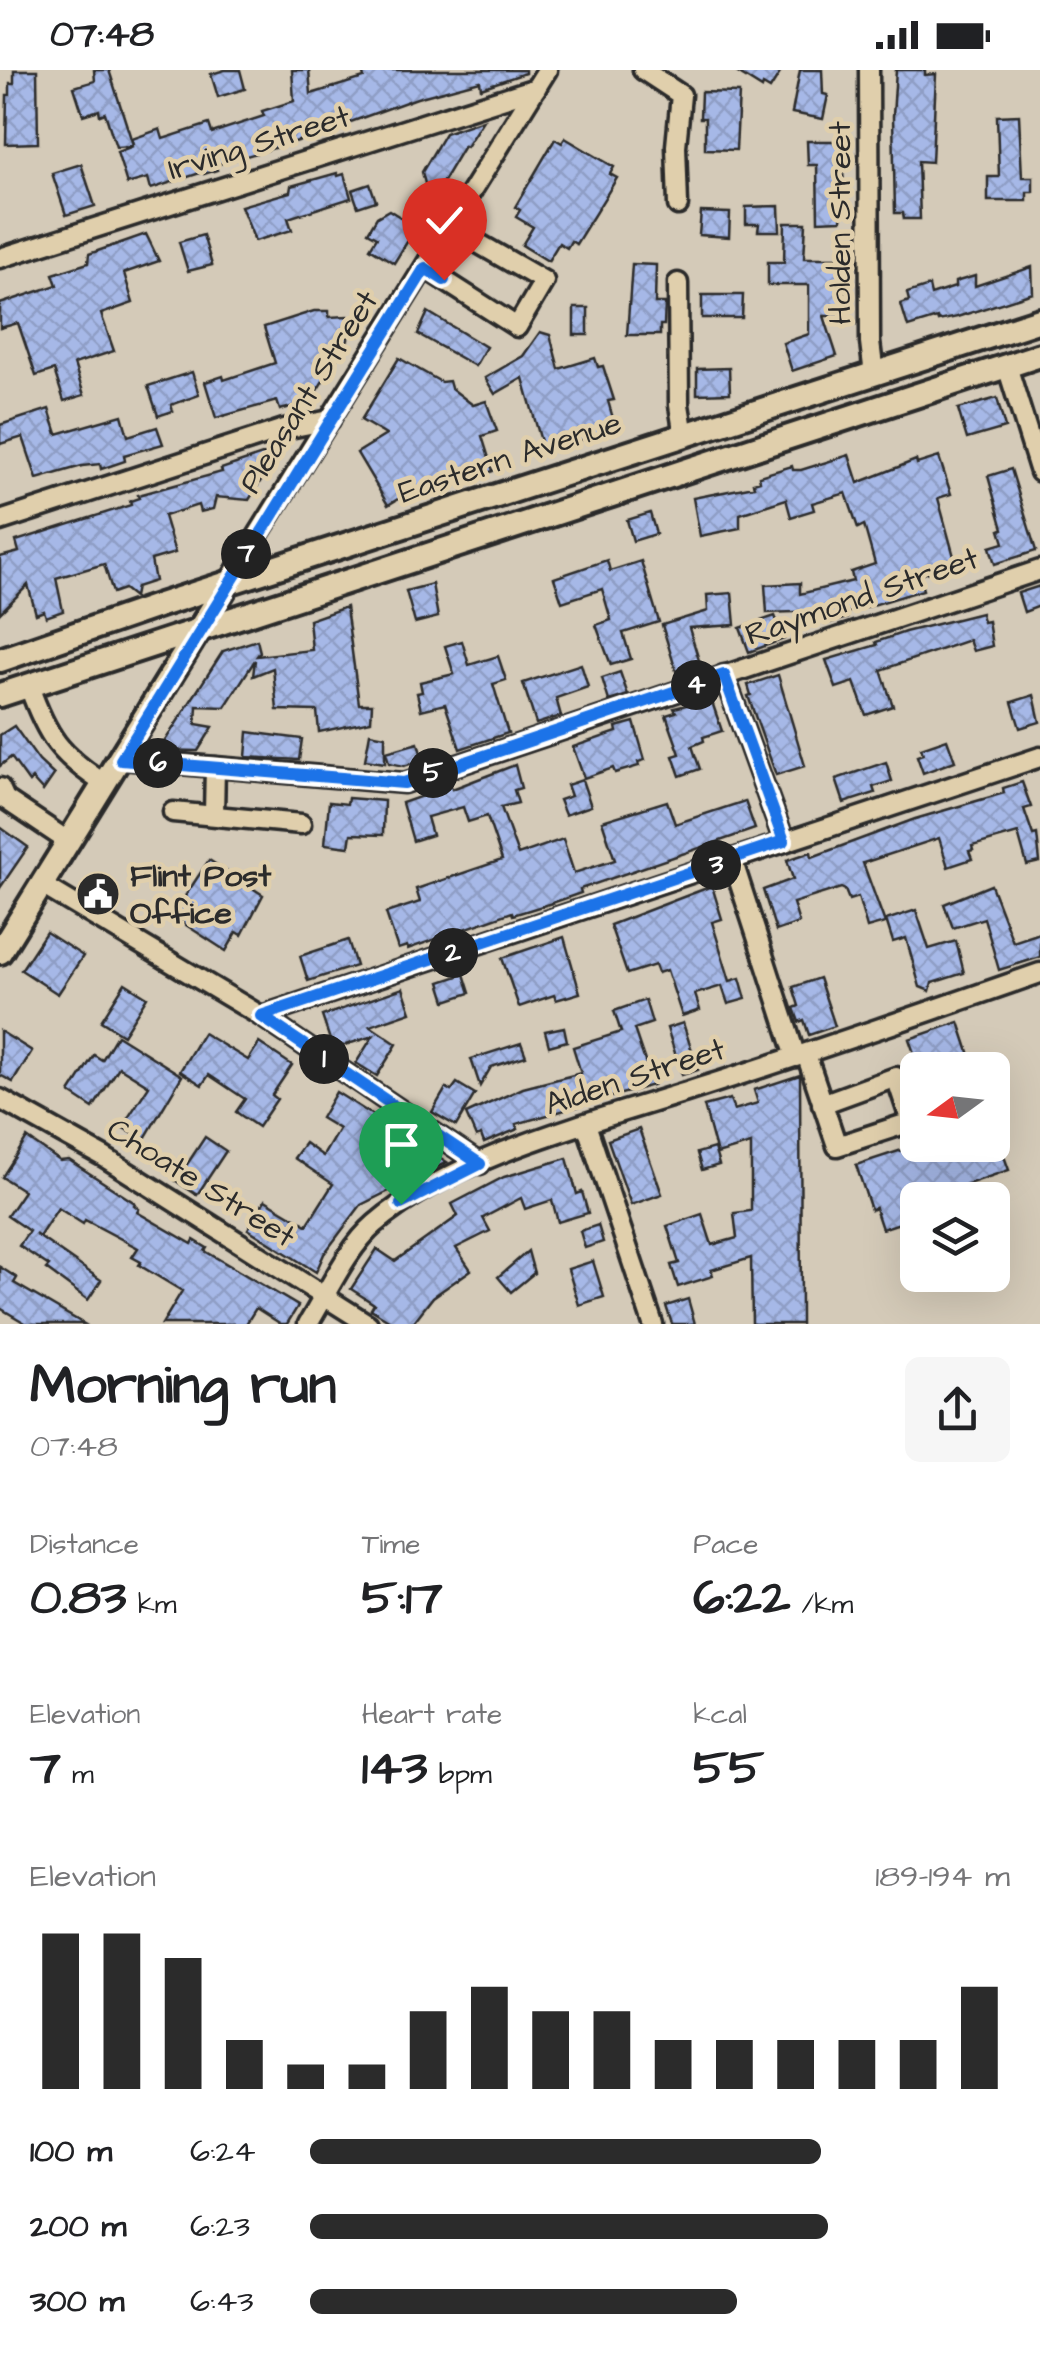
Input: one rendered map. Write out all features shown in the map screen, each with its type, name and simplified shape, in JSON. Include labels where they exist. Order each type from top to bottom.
[{"type":"main road","name":"Eastern Avenue","points":[[0,660],[1040,320]]},
{"type":"main road","name":"Eastern Avenue","points":[[0,695],[1040,356]]},
{"type":"main road","name":"Pleasant Street","points":[[0,952],[228,583]]},
{"type":"street","name":"Pleasant Street","points":[[228,583],[547,70]]},
{"type":"street","points":[[643,70],[681,95],[676,146],[678,205]]},
{"type":"street","name":"Holden Street","points":[[870,70],[870,342],[874,374]]},
{"type":"street","name":"Irving Street","points":[[0,258],[536,88]]},
{"type":"street","points":[[425,268],[517,326],[544,281],[450,226]]},
{"type":"street","points":[[678,284],[679,405],[684,436]]},
{"type":"street","points":[[1007,366],[1040,472]]},
{"type":"street","points":[[0,521],[284,429],[330,420]]},
{"type":"street","name":"Raymond Street","points":[[121,760],[404,783],[1040,570]]},
{"type":"street","points":[[724,675],[784,841]]},
{"type":"street","points":[[29,686],[43,726],[52,738],[71,762],[106,784]]},
{"type":"street","points":[[261,1016],[1040,757]]},
{"type":"street","points":[[214,813],[215,767]]},
{"type":"street","points":[[0,788],[5,798],[69,842]]},
{"type":"street","points":[[174,812],[301,824]]},
{"type":"street","points":[[732,859],[837,1146],[910,1122],[896,1078],[822,1104]]},
{"type":"street","points":[[42,885],[261,1016],[480,1164]]},
{"type":"street","name":"Alden Street","points":[[308,1324],[352,1250],[380,1220],[426,1190],[480,1164],[586,1124],[1040,973]]},
{"type":"street","name":"Choate Street","points":[[0,1099],[104,1157],[368,1324]]},
{"type":"street","points":[[586,1124],[653,1324]]},
{"type":"building","points":[[14,70],[37,70],[38,143],[6,144],[7,95],[10,83],[14,83]]},
{"type":"building","points":[[94,70],[109,70],[133,145],[132,139],[160,129],[163,139],[209,124],[212,133],[264,116],[262,111],[294,101],[292,70],[309,70],[311,94],[364,78],[362,70],[525,73],[481,88],[480,81],[417,98],[298,141],[215,165],[217,170],[151,189],[148,178],[127,184],[117,152],[133,146],[116,147],[105,113],[100,115],[99,110],[83,115],[74,87],[95,81]]},
{"type":"building","points":[[240,70],[245,89],[218,97],[211,74]]},
{"type":"building","points":[[733,70],[782,70],[770,89]]},
{"type":"building","points":[[800,70],[822,70],[823,94],[828,95],[823,119],[792,113]]},
{"type":"building","points":[[896,70],[936,74],[932,162],[918,161],[920,219],[904,219],[903,213],[895,213]]},
{"type":"building","points":[[701,92],[739,93],[736,150],[705,149]]},
{"type":"building","points":[[1019,115],[1022,177],[1033,177],[1033,192],[1027,192],[1027,201],[988,201],[988,177],[999,177],[997,116]]},
{"type":"building","points":[[483,120],[430,203],[422,172],[445,133]]},
{"type":"building","points":[[565,138],[614,167],[610,174],[617,178],[576,244],[571,241],[567,248],[559,243],[548,261],[522,245],[533,227],[516,217],[520,210],[515,207],[555,139],[562,143]]},
{"type":"building","points":[[807,141],[841,141],[841,220],[818,221],[817,165],[808,165]]},
{"type":"building","points":[[81,164],[95,206],[66,215],[52,173]]},
{"type":"building","points":[[337,173],[344,174],[351,198],[288,218],[292,230],[255,241],[241,206]]},
{"type":"building","points":[[370,184],[376,201],[358,207],[352,190]]},
{"type":"building","points":[[779,206],[780,231],[758,231],[759,224],[746,224],[746,207]]},
{"type":"building","points":[[389,210],[408,222],[422,218],[394,263],[370,248],[377,237],[368,232],[377,217]]},
{"type":"building","points":[[701,212],[730,213],[729,237],[699,235]]},
{"type":"building","points":[[785,223],[806,223],[804,258],[846,258],[843,316],[824,316],[837,356],[792,371],[783,343],[809,334],[809,285],[768,285],[768,262],[784,262]]},
{"type":"building","points":[[146,234],[159,261],[124,273],[133,303],[101,314],[114,351],[74,364],[84,395],[64,401],[54,370],[36,376],[18,323],[0,328],[0,304],[57,285],[53,274],[88,263],[89,254]]},
{"type":"building","points":[[203,235],[212,265],[188,271],[179,242]]},
{"type":"building","points":[[632,264],[656,265],[655,303],[665,303],[660,335],[627,335]]},
{"type":"building","points":[[1032,267],[1033,293],[957,317],[938,321],[937,318],[908,327],[901,304],[909,301],[907,293],[929,286],[931,295],[975,276],[975,286]]},
{"type":"building","points":[[702,295],[743,295],[742,318],[702,318]]},
{"type":"building","points":[[574,308],[588,308],[588,335],[574,335]]},
{"type":"building","points":[[314,311],[329,311],[329,317],[348,316],[348,340],[310,402],[280,410],[277,401],[216,418],[205,382],[223,376],[224,380],[275,363],[264,327]]},
{"type":"building","points":[[428,312],[486,347],[475,366],[418,334]]},
{"type":"building","points":[[540,332],[550,335],[559,369],[595,358],[598,367],[603,366],[614,400],[608,401],[616,429],[544,452],[523,378],[495,394],[485,378],[523,356]]},
{"type":"building","points":[[399,358],[441,382],[449,381],[451,388],[473,405],[486,401],[497,431],[482,436],[493,471],[388,505],[357,453],[386,435],[361,420]]},
{"type":"building","points":[[729,368],[730,393],[697,394],[697,369]]},
{"type":"building","points":[[192,372],[199,395],[171,405],[173,411],[158,416],[148,386]]},
{"type":"building","points":[[997,398],[1005,428],[967,439],[958,409]]},
{"type":"building","points":[[49,409],[57,434],[122,415],[128,436],[157,427],[163,444],[124,455],[125,461],[101,469],[100,464],[82,466],[37,479],[23,437],[0,444],[0,425]]},
{"type":"building","points":[[280,449],[249,500],[216,497],[213,509],[200,512],[198,505],[164,516],[175,553],[151,560],[155,581],[136,587],[134,597],[124,589],[113,593],[104,564],[56,578],[63,611],[46,617],[44,611],[36,614],[28,585],[0,613],[0,557],[19,552],[16,541],[131,505],[130,501],[138,495],[222,472],[221,469]]},
{"type":"building","points":[[849,455],[858,483],[916,460],[917,464],[939,457],[951,494],[938,498],[956,564],[919,575],[923,590],[846,613],[847,618],[825,624],[822,611],[767,613],[765,585],[800,583],[800,594],[853,581],[851,572],[875,564],[864,525],[858,528],[846,493],[812,503],[814,510],[791,517],[786,499],[740,514],[740,528],[700,536],[693,498],[754,486],[760,481],[759,476],[792,466],[793,470],[801,470]]},
{"type":"building","points":[[1011,469],[1036,551],[995,564],[990,547],[1004,543],[1000,530],[1003,529],[988,476]]},
{"type":"building","points":[[650,513],[656,534],[633,541],[627,520]]},
{"type":"building","points":[[607,560],[610,571],[641,561],[659,622],[623,633],[631,659],[611,665],[596,625],[611,620],[602,589],[562,602],[554,578]]},
{"type":"building","points":[[432,584],[438,617],[415,623],[406,591]]},
{"type":"building","points":[[1040,586],[1040,606],[1024,612],[1018,593]]},
{"type":"building","points":[[732,593],[735,625],[689,628],[701,667],[677,674],[662,625],[708,611],[707,595]]},
{"type":"building","points":[[346,607],[359,704],[372,704],[371,721],[319,732],[317,711],[277,710],[273,668],[253,676],[255,660],[225,707],[197,706],[196,724],[213,727],[198,751],[159,750],[223,651],[257,640],[257,656],[312,650],[309,620]]},
{"type":"building","points":[[981,613],[983,622],[988,621],[992,646],[973,651],[969,640],[881,670],[893,706],[866,715],[854,682],[836,688],[826,660],[905,632]]},
{"type":"building","points":[[775,616],[784,639],[749,652],[740,628]]},
{"type":"building","points":[[462,641],[469,665],[498,656],[506,680],[493,684],[508,733],[460,749],[445,704],[421,710],[417,693],[422,692],[420,682],[454,674],[445,646]]},
{"type":"building","points":[[581,664],[588,687],[556,698],[561,716],[536,724],[523,683]]},
{"type":"building","points":[[620,672],[628,695],[609,701],[602,678]]},
{"type":"building","points":[[778,675],[805,766],[776,775],[748,696],[748,685]]},
{"type":"building","points":[[1034,695],[1040,722],[1020,728],[1012,702]]},
{"type":"building","points":[[711,699],[722,731],[703,737],[704,741],[692,746],[700,769],[680,776],[673,756],[680,754],[666,715],[676,712],[674,708]]},
{"type":"building","points":[[634,722],[645,760],[638,762],[639,766],[615,773],[613,768],[584,778],[573,747]]},
{"type":"building","points":[[14,726],[54,775],[43,791],[32,779],[29,782],[11,757],[0,766],[0,735]]},
{"type":"building","points":[[248,732],[302,739],[299,760],[246,757]]},
{"type":"building","points":[[370,733],[385,736],[385,763],[365,760]]},
{"type":"building","points":[[947,739],[955,761],[923,773],[917,756],[923,754],[921,748]]},
{"type":"building","points":[[418,743],[423,760],[404,766],[389,763],[386,752]]},
{"type":"building","points":[[886,762],[892,781],[873,787],[875,793],[844,803],[836,779]]},
{"type":"building","points":[[515,765],[521,788],[514,790],[518,803],[501,807],[518,855],[563,839],[574,873],[615,860],[602,821],[667,801],[675,824],[745,801],[755,829],[580,889],[581,893],[552,903],[398,949],[386,913],[420,902],[416,889],[502,860],[487,816],[468,822],[463,807],[427,817],[432,835],[413,841],[402,803]]},
{"type":"building","points":[[582,780],[591,806],[565,815],[559,800],[571,796],[567,785]]},
{"type":"building","points":[[1022,782],[1031,807],[1024,809],[1033,835],[1037,834],[1040,862],[1027,865],[1018,833],[972,846],[972,859],[948,867],[939,838],[863,863],[885,923],[867,928],[858,897],[849,900],[841,888],[793,903],[799,923],[776,931],[763,890],[793,879],[787,860],[811,852],[812,857],[915,819],[1004,793],[1003,788]]},
{"type":"building","points":[[348,798],[384,801],[383,835],[351,834],[349,847],[325,844],[329,802],[347,804]]},
{"type":"building","points":[[0,827],[28,847],[0,888]]},
{"type":"building","points":[[209,860],[263,895],[242,935],[237,932],[226,951],[172,916]]},
{"type":"building","points":[[991,885],[1013,942],[1040,933],[1040,957],[999,970],[984,918],[953,928],[944,904]]},
{"type":"building","points":[[712,886],[722,919],[712,922],[730,981],[740,978],[746,999],[728,1004],[722,986],[695,994],[700,1010],[682,1016],[667,970],[658,973],[655,965],[627,974],[610,925]]},
{"type":"building","points":[[916,910],[929,949],[956,941],[964,973],[932,983],[930,991],[920,987],[906,938],[893,942],[886,920]]},
{"type":"building","points":[[46,932],[83,956],[58,994],[21,970]]},
{"type":"building","points":[[564,937],[580,993],[556,1000],[554,995],[519,1007],[502,958]]},
{"type":"building","points":[[348,940],[356,966],[308,981],[300,956]]},
{"type":"building","points":[[464,974],[470,993],[446,1001],[440,982]]},
{"type":"building","points":[[819,978],[835,1026],[809,1035],[794,1008],[799,1006],[793,987]]},
{"type":"building","points":[[125,983],[147,997],[123,1035],[101,1021]]},
{"type":"building","points":[[403,988],[411,1012],[370,1026],[397,1044],[377,1076],[356,1063],[373,1036],[333,1049],[322,1016]]},
{"type":"building","points":[[645,1000],[652,1023],[634,1029],[653,1085],[516,1124],[518,1129],[484,1143],[481,1135],[476,1137],[466,1114],[523,1088],[581,1073],[573,1047],[621,1032],[614,1011]]},
{"type":"building","points":[[959,1022],[969,1052],[914,1052],[909,1039]]},
{"type":"building","points":[[683,1023],[698,1070],[682,1075],[667,1028]]},
{"type":"building","points":[[564,1027],[567,1041],[549,1046],[545,1031]]},
{"type":"building","points":[[0,1031],[32,1051],[13,1082],[0,1075]]},
{"type":"building","points":[[203,1033],[248,1060],[259,1043],[292,1065],[272,1095],[277,1099],[258,1127],[236,1112],[245,1099],[209,1075],[202,1085],[180,1071]]},
{"type":"building","points":[[117,1035],[182,1076],[144,1140],[122,1127],[149,1086],[119,1067],[93,1108],[70,1093],[94,1055],[102,1060]]},
{"type":"building","points":[[521,1043],[526,1056],[491,1067],[480,1086],[471,1059]]},
{"type":"building","points":[[800,1075],[801,1324],[752,1324],[751,1258],[711,1270],[713,1276],[678,1287],[671,1265],[679,1263],[667,1226],[702,1214],[712,1245],[737,1238],[734,1213],[751,1211],[751,1144],[717,1154],[704,1106],[730,1099],[734,1110],[758,1103],[754,1090]]},
{"type":"building","points":[[457,1083],[475,1094],[456,1126],[432,1112],[446,1088],[451,1091]]},
{"type":"building","points":[[336,1092],[447,1162],[361,1205],[324,1254],[316,1272],[248,1229],[265,1200],[307,1225],[333,1184],[294,1158],[305,1143],[323,1156],[339,1129],[321,1118]]},
{"type":"building","points":[[639,1129],[662,1194],[631,1205],[608,1140]]},
{"type":"building","points":[[205,1137],[226,1151],[197,1195],[176,1181]]},
{"type":"building","points":[[27,1138],[135,1203],[137,1212],[192,1244],[194,1240],[207,1248],[205,1251],[298,1306],[287,1324],[256,1308],[246,1324],[162,1324],[182,1291],[139,1265],[141,1262],[132,1257],[138,1248],[85,1220],[83,1224],[58,1208],[39,1237],[101,1280],[88,1300],[19,1246],[29,1231],[7,1216],[24,1191],[2,1177]]},
{"type":"building","points":[[714,1148],[719,1165],[702,1170],[697,1153]]},
{"type":"building","points":[[900,1151],[900,1162],[1006,1162],[1009,1170],[974,1182],[900,1182],[900,1223],[882,1229],[875,1208],[871,1210],[856,1165]]},
{"type":"building","points":[[567,1158],[577,1194],[582,1192],[588,1213],[558,1222],[552,1200],[525,1209],[521,1198],[483,1218],[490,1231],[456,1248],[471,1270],[433,1297],[412,1324],[395,1324],[371,1309],[374,1304],[351,1289],[377,1249],[395,1261],[458,1216],[452,1204],[504,1177]]},
{"type":"building","points":[[598,1225],[603,1242],[585,1248],[580,1231]]},
{"type":"building","points":[[528,1251],[534,1273],[511,1292],[498,1277]]},
{"type":"building","points":[[593,1261],[604,1297],[579,1305],[568,1269]]},
{"type":"building","points":[[0,1267],[17,1278],[14,1283],[84,1324],[27,1324],[0,1308]]},
{"type":"building","points":[[688,1299],[695,1324],[672,1324],[666,1306]]},
{"type":"place","name":"Flint Post Office","points":[[98,894]]},
{"type":"route","points":[[401,1204],[480,1164],[261,1016],[784,841],[724,675],[404,783],[121,760],[425,268],[444,280]]}]
